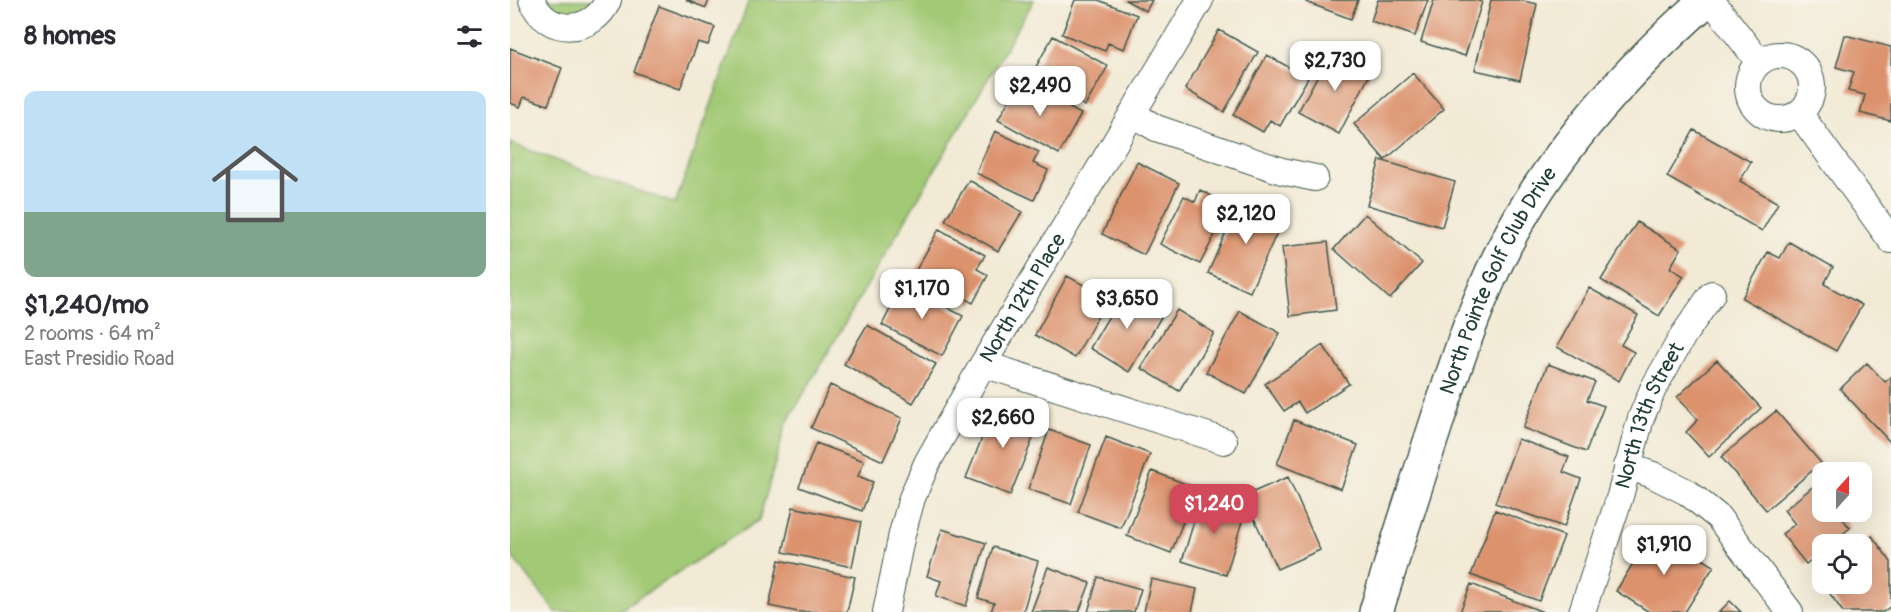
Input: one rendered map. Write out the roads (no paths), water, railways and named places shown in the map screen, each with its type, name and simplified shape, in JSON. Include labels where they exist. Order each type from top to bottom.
[{"type":"street","points":[[532,0],[543,18],[551,23],[569,27],[578,27],[595,19],[602,12],[608,0]]},
{"type":"street","name":"North 12th Place","points":[[886,612],[902,534],[912,498],[927,463],[983,364],[1200,0]]},
{"type":"street","name":"North Pointe Golf Club Drive","points":[[1376,612],[1446,394],[1473,319],[1512,233],[1541,184],[1584,124],[1677,26],[1706,0]]},
{"type":"street","points":[[1711,0],[1759,62]]},
{"type":"street","points":[[1781,55],[1797,60],[1805,67],[1811,79],[1812,89],[1809,99],[1799,113],[1780,118],[1771,117],[1755,108],[1748,92],[1748,81],[1751,72],[1759,62],[1771,56],[1781,55]]},
{"type":"street","points":[[1799,113],[1891,240]]},
{"type":"street","points":[[1133,114],[1156,128],[1282,171],[1315,178]]},
{"type":"street","name":"North 13th Street","points":[[1582,612],[1620,496],[1641,418],[1653,389],[1684,334],[1712,294]]},
{"type":"street","points":[[983,364],[1224,441]]},
{"type":"street","points":[[1627,466],[1653,475],[1687,492],[1718,517],[1790,612]]}]
